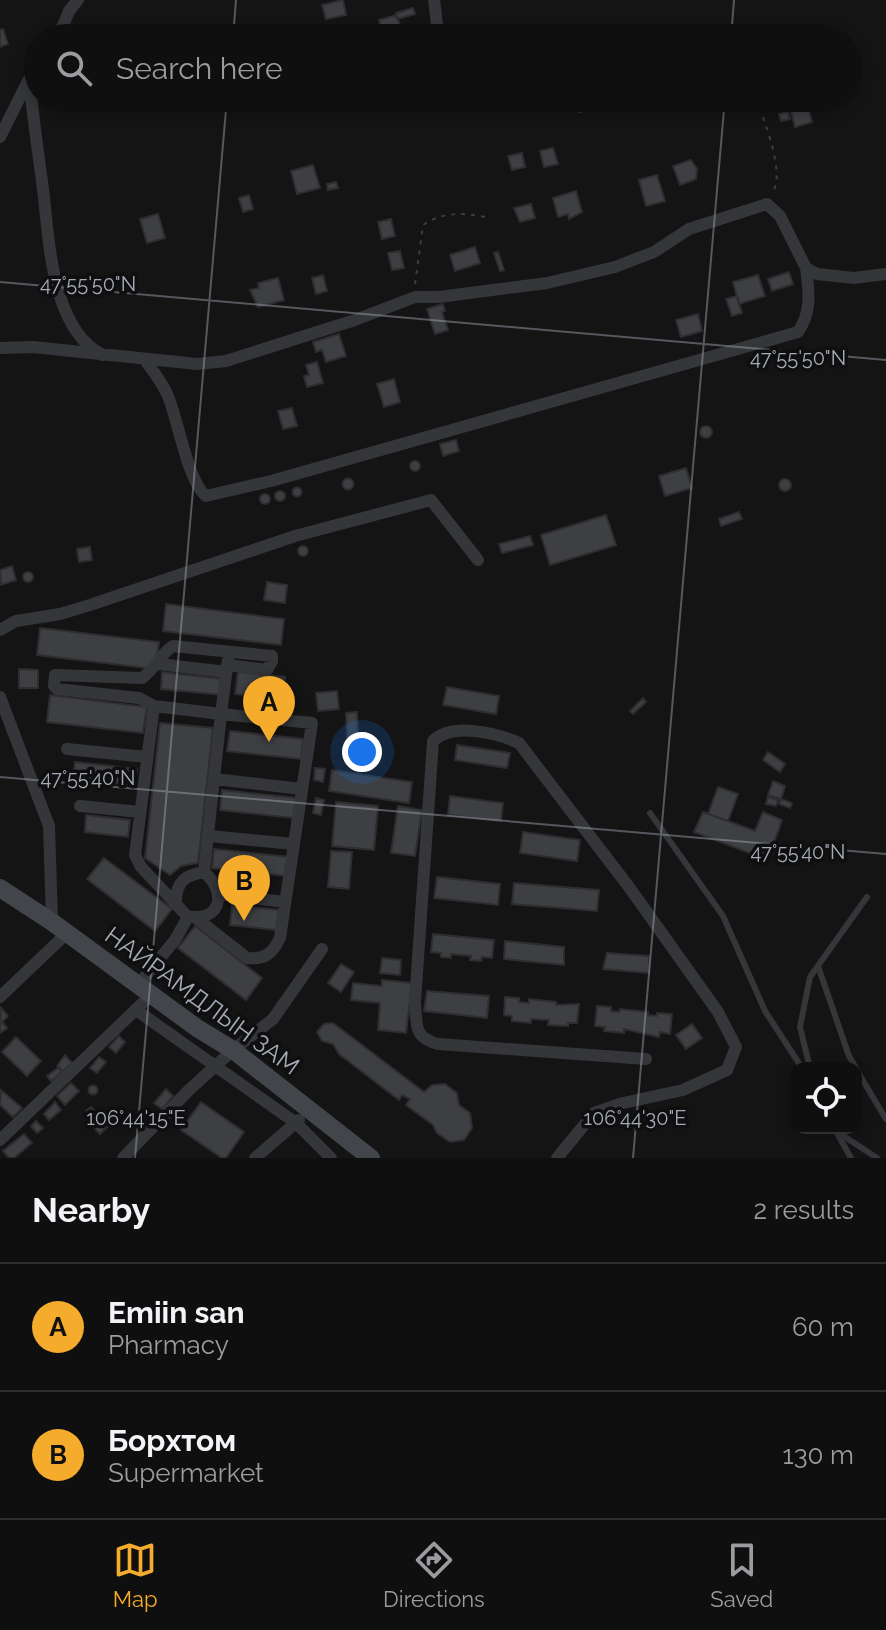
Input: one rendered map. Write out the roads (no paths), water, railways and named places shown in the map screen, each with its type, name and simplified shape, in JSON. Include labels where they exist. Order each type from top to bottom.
[{"type":"main road","name":"НАЙРАМДЛЫН ЗАМ","points":[[0,888],[233,1050],[371,1158]]},
{"type":"street","points":[[64,24],[78,0]]},
{"type":"street","points":[[434,0],[437,24]]},
{"type":"street","points":[[0,137],[24,89]]},
{"type":"street","points":[[33,112],[54,276],[68,316],[82,340],[106,356]]},
{"type":"street","points":[[0,348],[33,347],[197,364],[226,361],[355,320],[415,297],[439,297],[547,283],[615,267],[654,252],[689,229],[767,204],[780,216],[806,268],[810,297],[807,319],[798,332],[772,341],[271,481],[206,496],[199,490],[189,465],[166,392],[144,359]]},
{"type":"street","points":[[806,268],[817,274],[854,278],[886,274]]},
{"type":"street","points":[[1,631],[16,621],[60,614],[90,605],[295,536],[431,500],[478,560]]},
{"type":"street","points":[[142,678],[148,687],[151,704],[135,853],[137,860],[192,917],[247,958],[264,957],[275,948],[280,938],[312,723],[151,704],[57,689],[54,686],[55,675],[58,674],[142,678],[159,664],[166,650],[173,646],[227,663]]},
{"type":"street","points":[[159,664],[227,663]]},
{"type":"street","points":[[204,872],[227,663]]},
{"type":"street","points":[[0,697],[49,826],[60,928],[0,997]]},
{"type":"street","points":[[557,1158],[594,1113],[623,1103],[683,1090],[727,1070],[736,1047],[718,1012],[638,899],[519,743],[499,734],[441,733],[433,741],[415,1002],[417,1029],[425,1040],[438,1044],[646,1059]]},
{"type":"street","points":[[67,749],[147,757]]},
{"type":"street","points":[[214,779],[302,789]]},
{"type":"street","points":[[80,806],[140,812]]},
{"type":"street","points":[[209,836],[294,844]]},
{"type":"street","points":[[176,902],[180,882],[192,874],[204,872]]},
{"type":"street","points":[[0,1140],[136,1010],[175,940],[192,917],[212,912],[217,906],[219,894],[214,881],[204,872]]},
{"type":"street","points":[[219,894],[285,902]]},
{"type":"street","points":[[123,1158],[215,1066],[273,1019],[322,949]]},
{"type":"street","points":[[136,1010],[296,1123],[331,1158]]},
{"type":"street","points":[[255,1158],[311,1110]]},
{"type":"lane","points":[[650,813],[723,916],[765,1011],[798,1062]]},
{"type":"lane","points":[[809,1062],[800,1027],[810,977],[867,897]]},
{"type":"lane","points":[[818,966],[852,1062]]},
{"type":"lane","points":[[862,1078],[886,1119]]},
{"type":"lane","points":[[838,1134],[851,1158]]},
{"type":"lane","points":[[842,1134],[877,1158]]},
{"type":"place","name":"Emiin san","points":[[269,742]]},
{"type":"place","name":"Борхтом","points":[[244,921]]}]
